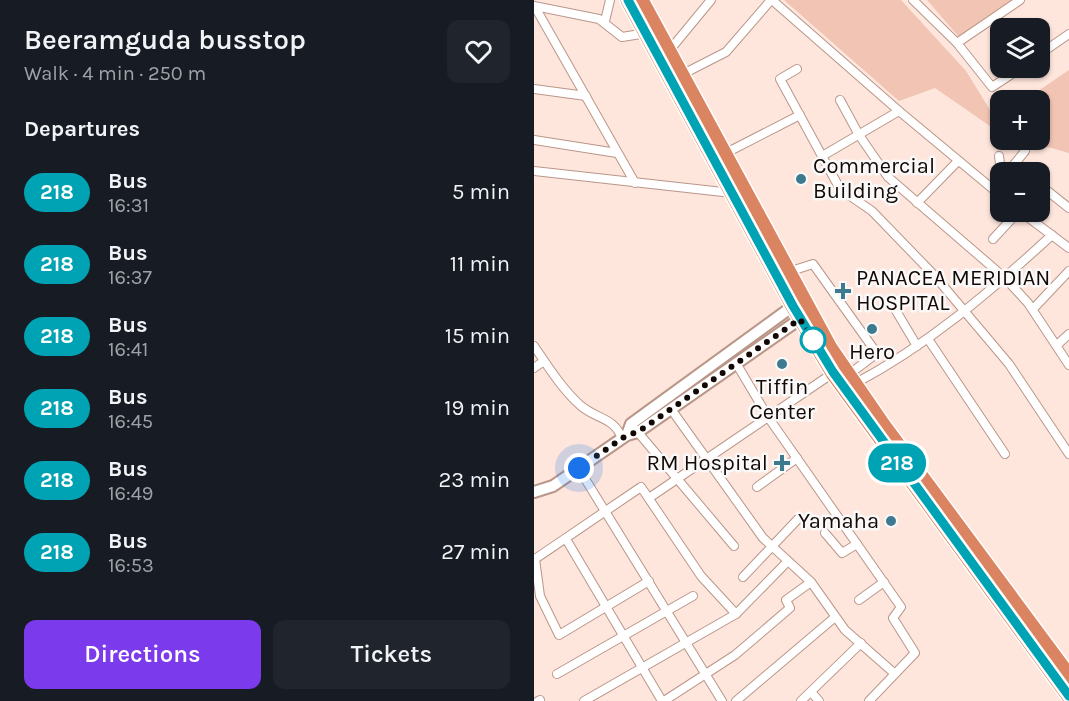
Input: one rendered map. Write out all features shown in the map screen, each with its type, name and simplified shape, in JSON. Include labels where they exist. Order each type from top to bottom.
[{"type":"highway","points":[[628,0],[686,95],[732,193],[797,312],[1069,696]]},
{"type":"highway","points":[[640,0],[681,75],[686,95]]},
{"type":"highway","points":[[695,112],[724,154],[845,377],[923,488],[1069,676]]},
{"type":"main road","points":[[635,428],[671,409],[736,363],[797,312]]},
{"type":"main road","points":[[534,492],[553,486],[797,312]]},
{"type":"street","points":[[605,21],[610,0]]},
{"type":"street","points":[[669,51],[711,0]]},
{"type":"street","points":[[681,75],[726,52],[772,0],[990,187]]},
{"type":"street","points":[[915,0],[957,43],[992,87],[1006,78]]},
{"type":"street","points":[[957,43],[1020,0]]},
{"type":"street","points":[[534,9],[605,21],[622,37],[647,33]]},
{"type":"street","points":[[534,9],[635,183]]},
{"type":"street","points":[[1050,47],[1069,34]]},
{"type":"street","points":[[796,69],[780,79],[824,155],[840,189],[872,211],[934,275],[1009,364],[1069,454]]},
{"type":"street","points":[[534,89],[586,96]]},
{"type":"street","points":[[840,100],[859,135],[888,177],[1005,278],[1033,309],[1069,365]]},
{"type":"street","points":[[824,155],[899,111]]},
{"type":"street","points":[[724,154],[800,115]]},
{"type":"street","points":[[534,140],[617,153]]},
{"type":"street","points":[[1016,162],[1025,151]]},
{"type":"street","points":[[999,156],[1000,162]]},
{"type":"street","points":[[917,203],[958,161]]},
{"type":"street","points":[[534,171],[732,193]]},
{"type":"street","points":[[1050,193],[1069,208]]},
{"type":"street","points":[[993,239],[1010,222]]},
{"type":"street","points":[[1034,222],[1069,248]]},
{"type":"street","points":[[649,498],[768,417],[845,377],[928,339],[965,312],[1052,235]]},
{"type":"street","points":[[787,272],[813,264],[873,348],[872,357],[845,377]]},
{"type":"street","points":[[1033,309],[1069,271]]},
{"type":"street","points":[[892,304],[917,346]]},
{"type":"street","points":[[1057,345],[1069,334]]},
{"type":"street","points":[[928,339],[1005,454]]},
{"type":"street","points":[[534,346],[581,406],[604,417],[624,437]]},
{"type":"street","points":[[534,368],[544,361]]},
{"type":"street","points":[[736,363],[768,417],[901,608],[893,618],[915,653],[869,701]]},
{"type":"street","points":[[671,409],[708,458],[736,503],[773,547],[811,582],[834,618],[894,673]]},
{"type":"street","points":[[635,428],[734,546]]},
{"type":"street","points":[[757,487],[797,458]]},
{"type":"street","points":[[579,468],[722,701]]},
{"type":"street","points":[[649,581],[559,635],[540,596],[535,559],[641,487],[701,576],[736,614]]},
{"type":"street","points":[[743,577],[798,519]]},
{"type":"street","points":[[825,533],[842,552],[857,544]]},
{"type":"street","points":[[566,539],[663,701],[707,676],[790,608],[786,600],[811,582]]},
{"type":"street","points":[[584,701],[736,614],[788,561]]},
{"type":"street","points":[[859,600],[884,582]]},
{"type":"street","points":[[557,674],[622,634],[693,596]]},
{"type":"street","points":[[736,701],[834,618]]},
{"type":"street","points":[[801,701],[812,693],[861,643]]},
{"type":"street","points":[[812,693],[819,701]]},
{"type":"shaded area","points":[[784,0],[901,0],[966,71],[990,110],[990,126],[935,88],[899,101]]},
{"type":"shaded area","points":[[927,0],[1012,0],[959,37]]},
{"type":"shaded area","points":[[1069,70],[1069,153],[1050,148],[1050,90],[1040,90]]},
{"type":"bus line","name":"218","points":[[628,0],[793,306],[833,372],[1069,696]]},
{"type":"place","name":"Commercial Building","points":[[801,179]]},
{"type":"place","name":"PANACEA MERIDIAN HOSPITAL","points":[[843,291]]},
{"type":"place","name":"Hero","points":[[872,329]]},
{"type":"place","name":"Tiffin Center","points":[[782,364]]},
{"type":"place","name":"RM Hospital","points":[[782,463]]},
{"type":"place","name":"Yamaha","points":[[891,521]]},
{"type":"route","points":[[579,468],[627,435],[638,432],[800,319],[813,340]]}]
